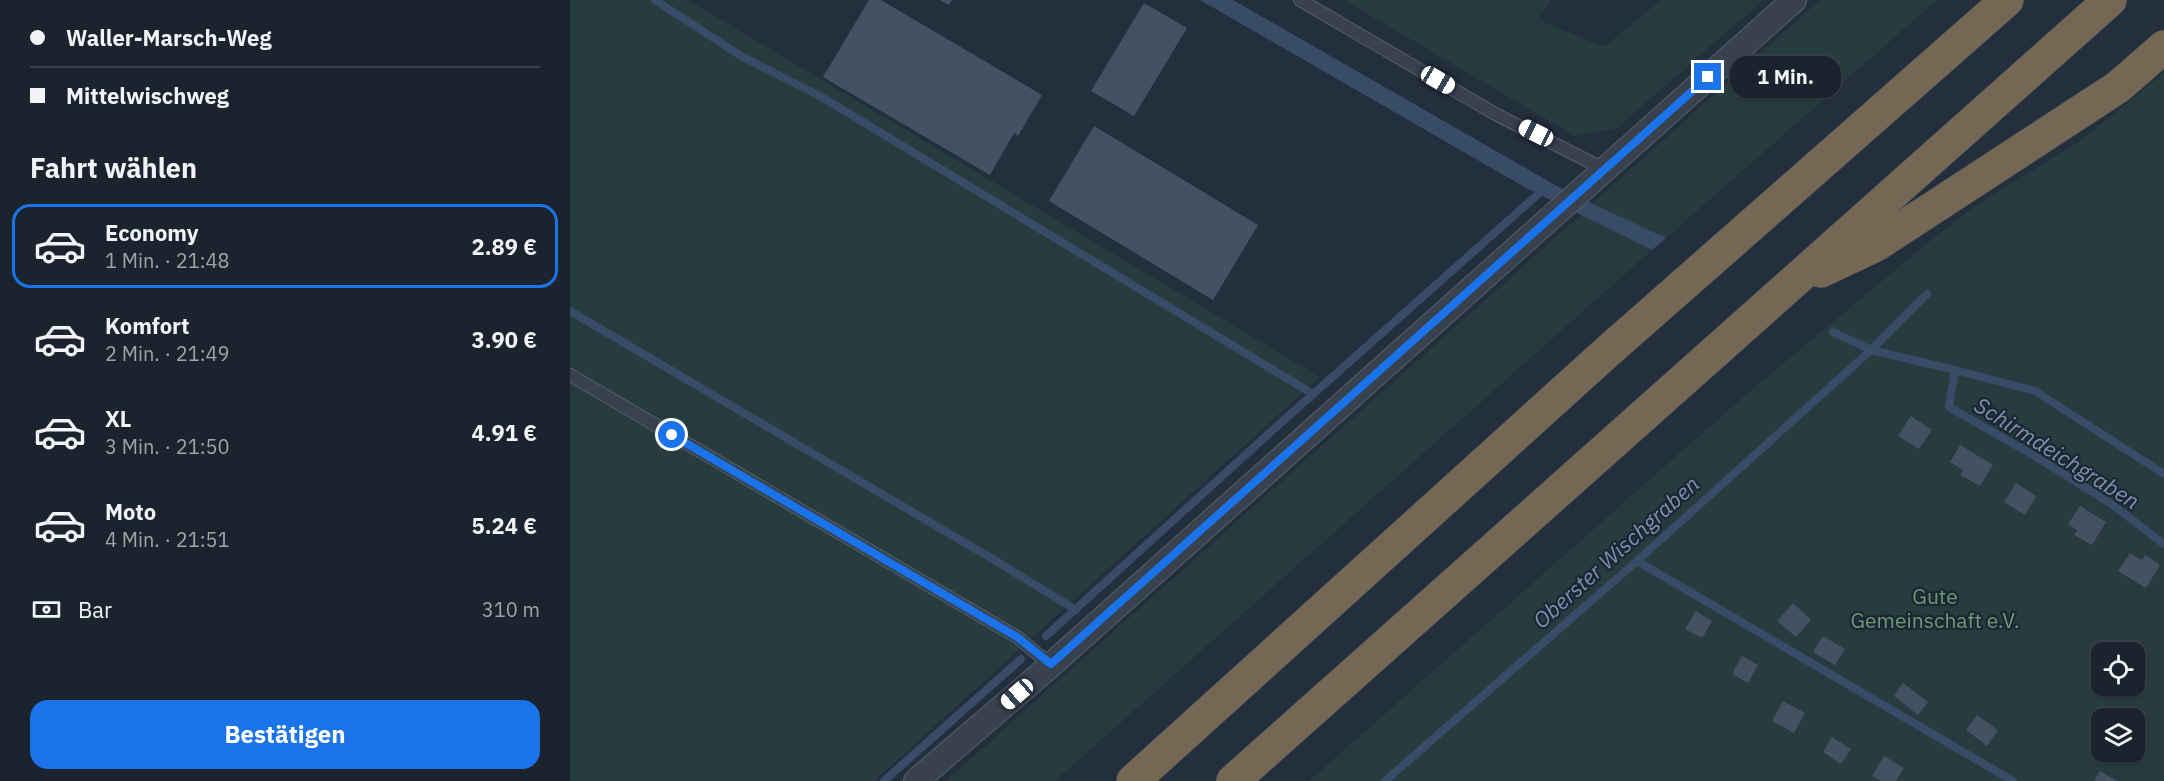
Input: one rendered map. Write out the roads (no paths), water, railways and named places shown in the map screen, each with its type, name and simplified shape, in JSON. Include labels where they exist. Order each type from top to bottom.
[{"type":"highway","points":[[1134,781],[1616,344],[2007,0]]},
{"type":"highway","points":[[1233,781],[2110,0]]},
{"type":"highway","points":[[1789,285],[1876,245],[2118,87],[2164,47]]},
{"type":"street","points":[[916,781],[1051,664],[1794,0]]},
{"type":"lane","points":[[1300,0],[1497,114],[1604,169]]},
{"type":"lane","points":[[570,375],[1017,637],[1051,664]]},
{"type":"water","points":[[1200,0],[1233,0],[1562,189],[1666,238],[1652,250],[1526,188]]},
{"type":"waterway","points":[[655,0],[741,56],[820,96],[1313,394]]},
{"type":"waterway","points":[[1046,636],[1545,188]]},
{"type":"waterway","name":"Oberster Wischgraben","points":[[1385,781],[1637,561],[1871,350],[1927,294]]},
{"type":"waterway","points":[[570,311],[1076,610]]},
{"type":"waterway","name":"Schirmdeichgraben","points":[[1833,332],[1871,350],[1955,370],[1949,407],[2110,503],[2164,544]]},
{"type":"waterway","points":[[1955,370],[2035,391],[2164,474]]},
{"type":"waterway","points":[[1637,561],[2013,781]]},
{"type":"waterway","points":[[884,781],[1021,659]]},
{"type":"park label","name":"Gute Gemeinschaft e.V.","points":[[1935,609]]}]
